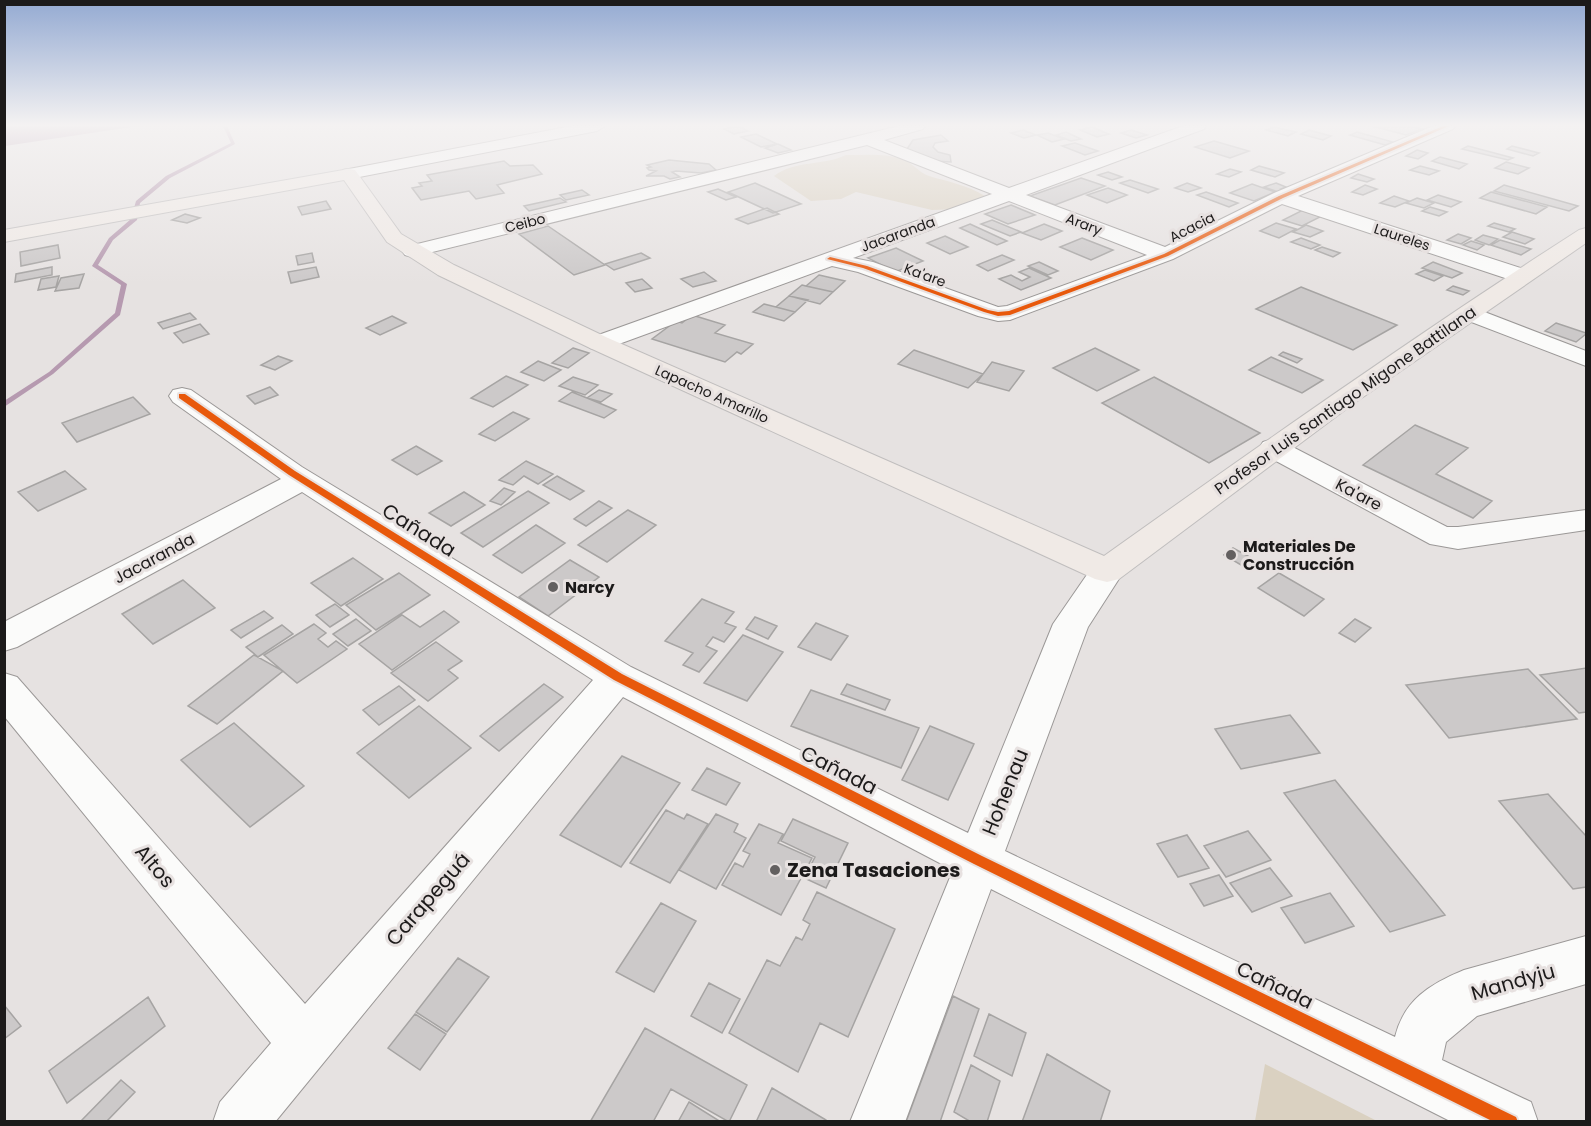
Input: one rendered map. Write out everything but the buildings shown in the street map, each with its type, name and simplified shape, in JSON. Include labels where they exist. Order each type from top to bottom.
[{"type":"main road","points":[[4,236],[323,179]]},
{"type":"main road","name":"Lapacho Amarillo","points":[[351,179],[394,238],[446,270],[599,343],[1107,571]]},
{"type":"main road","name":"Profesor Luis Santiago Migone Battilana","points":[[1107,571],[1273,448],[1522,276],[1587,234]]},
{"type":"street","name":"Ceibo","points":[[412,251],[712,179]]},
{"type":"street","name":"Arary","points":[[966,179],[1166,255]]},
{"type":"street","name":"Jacaranda","points":[[599,343],[1050,179]]},
{"type":"street","name":"Acacia","points":[[1010,313],[1166,255],[1281,197],[1324,179]]},
{"type":"street","name":"Laureles","points":[[1281,197],[1522,276]]},
{"type":"street","name":"Ka'are","points":[[830,259],[865,267],[986,311],[998,314],[1010,313]]},
{"type":"street","points":[[1469,313],[1587,359]]},
{"type":"street","name":"Cañada","points":[[182,396],[304,479],[618,677],[978,860],[1511,1122]]},
{"type":"street","name":"Ka'are","points":[[1273,448],[1436,536],[1446,538],[1587,520]]},
{"type":"street","name":"Jacaranda","points":[[4,638],[304,479]]},
{"type":"street","name":"Hohenau","points":[[877,1122],[1071,624],[1107,571]]},
{"type":"street","name":"Carapeguá","points":[[240,1122],[618,677]]},
{"type":"street","name":"Altos","points":[[4,688],[305,1043]]},
{"type":"street","name":"Mandyju","points":[[1413,1072],[1423,1028],[1441,1011],[1464,995],[1587,960]]},
{"type":"shaded area","points":[[778,179],[938,179],[965,186],[985,196],[959,209],[932,210],[856,192],[841,199],[811,201]]},
{"type":"shaded area","points":[[1265,1064],[1377,1121],[1255,1121]]},
{"type":"waterway","points":[[4,405],[51,373],[118,314],[124,284],[95,266],[111,239],[134,220],[138,202],[166,179]]},
{"type":"cycle path","points":[[830,259],[865,267],[986,311],[998,314],[1010,313],[1166,255],[1281,197],[1324,179]]},
{"type":"cycle path","points":[[182,396],[292,473],[618,677],[978,860],[1511,1122]]},
{"type":"place","name":"Materiales De Construcción","points":[[1231,555]]},
{"type":"place","name":"Narcy","points":[[553,587]]},
{"type":"place","name":"Zena Tasaciones","points":[[775,870]]}]
